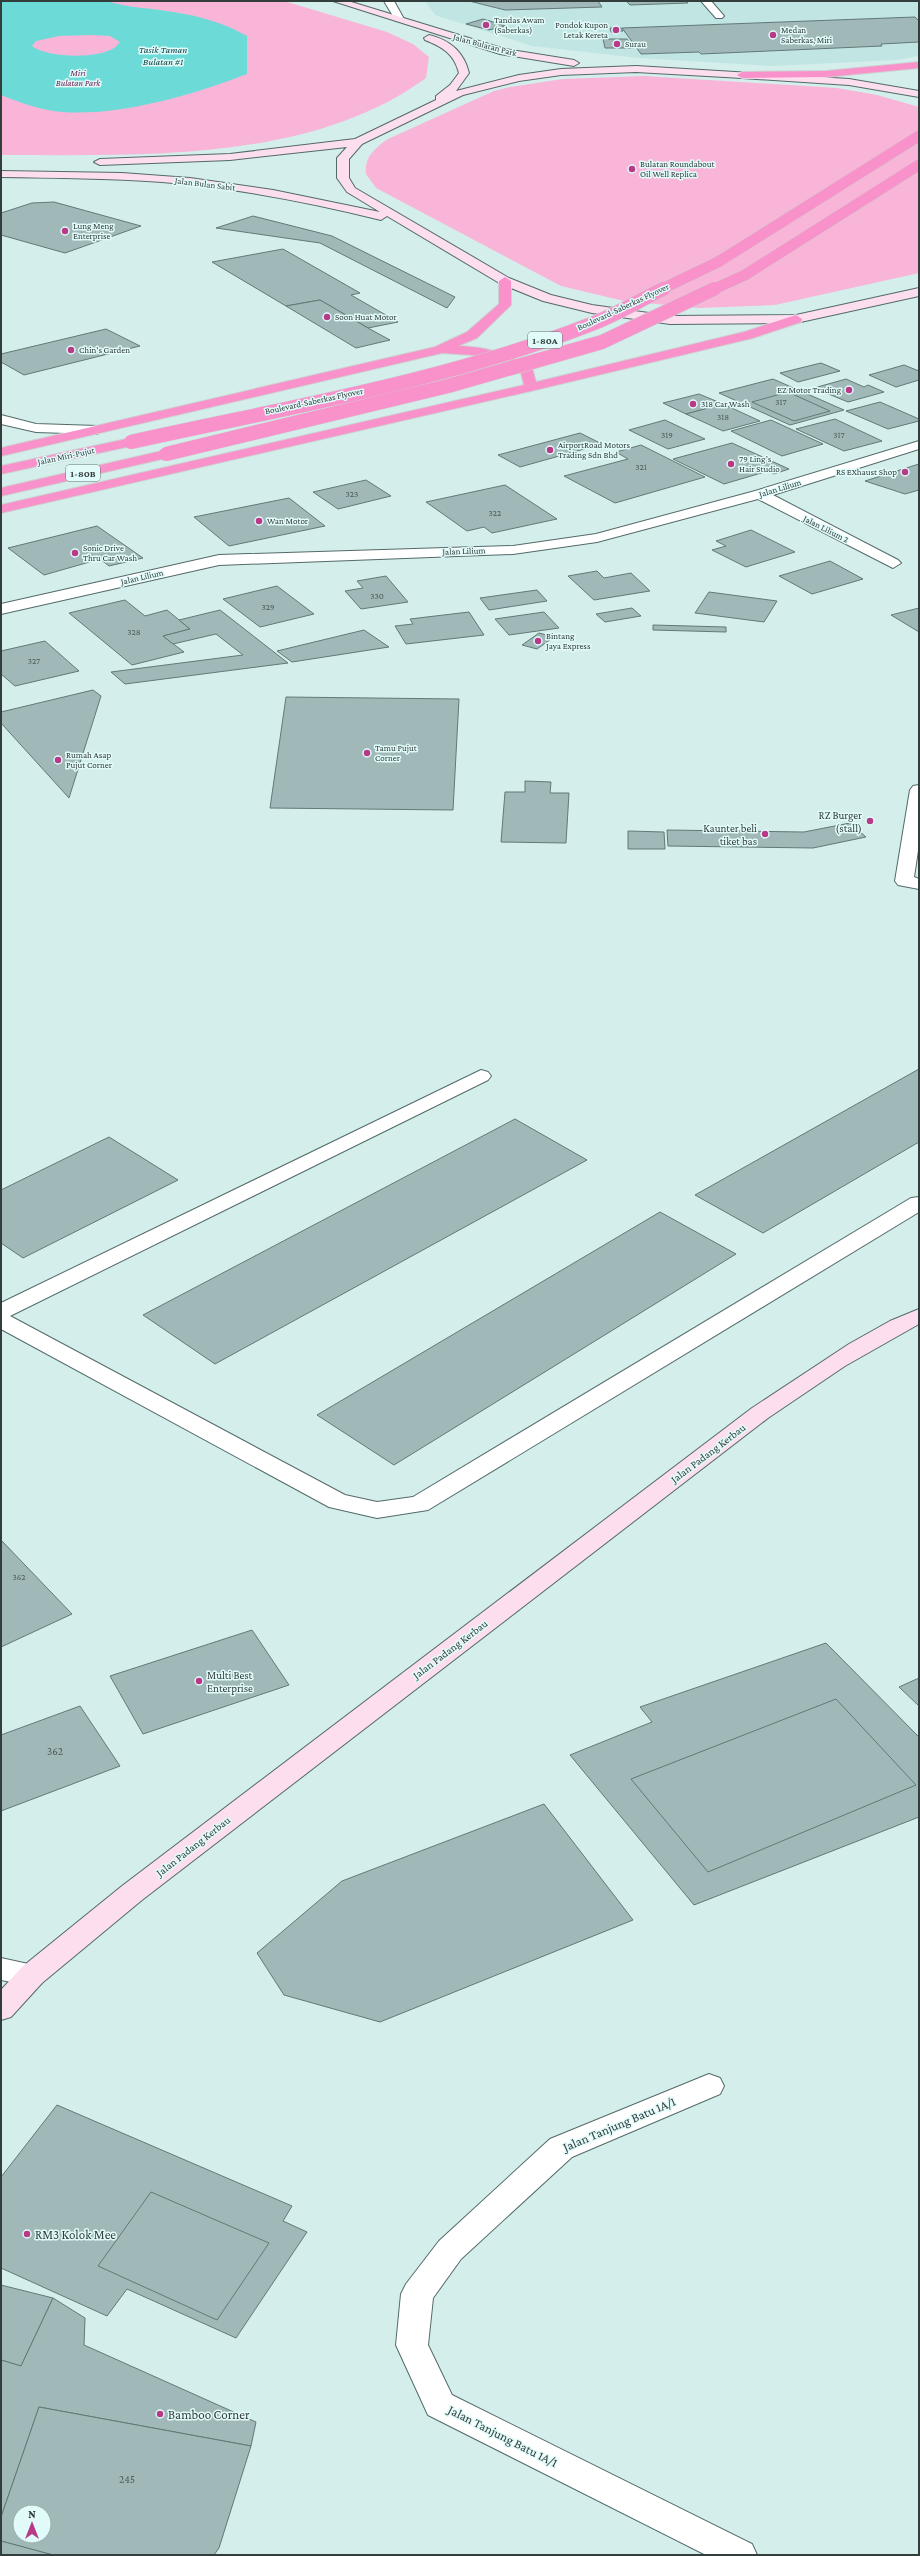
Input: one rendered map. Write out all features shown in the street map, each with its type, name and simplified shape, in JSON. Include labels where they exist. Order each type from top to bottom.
[{"type":"highway","points":[[742,75],[826,74],[919,65]]},
{"type":"highway","name":"Boulevard-Saberkas Flyover","points":[[131,442],[388,385],[479,362],[590,325],[718,262],[919,136]]},
{"type":"highway","name":"Boulevard-Saberkas Flyover","points":[[166,454],[448,386],[602,342],[745,274],[919,165]]},
{"type":"highway","points":[[1,452],[440,350],[472,335],[505,305],[505,281]]},
{"type":"highway","points":[[1,509],[531,387],[748,335],[796,319]]},
{"type":"highway","points":[[440,350],[489,352],[508,359],[527,371],[531,387]]},
{"type":"highway","name":"Jalan Miri-Pujut","points":[[1,470],[131,442]]},
{"type":"highway","name":"Jalan Miri-Pujut","points":[[1,492],[166,454]]},
{"type":"street","name":"Jalan Bulatan Park","points":[[338,1],[504,52],[562,62],[636,69]]},
{"type":"street","points":[[389,1],[399,19]]},
{"type":"street","points":[[706,1],[719,16]]},
{"type":"street","points":[[366,9],[396,24],[448,46],[461,60],[464,73],[454,87],[433,104]]},
{"type":"street","points":[[919,94],[849,82],[742,75],[636,69],[561,72],[518,78],[485,85],[433,104],[358,142],[343,158],[343,178],[350,190],[505,281],[568,304],[638,317],[701,322],[796,319],[919,292]]},
{"type":"street","name":"Jalan Bulan Sabit","points":[[88,162],[182,162],[280,154],[358,142]]},
{"type":"street","name":"Jalan Bulan Sabit","points":[[1,174],[97,175],[213,185],[326,202],[406,222]]},
{"type":"street","points":[[1,420],[36,428],[97,430]]},
{"type":"street","name":"Jalan Lilium","points":[[1,609],[219,560],[513,550],[597,538],[760,494],[919,446]]},
{"type":"street","name":"Jalan Lilium 2","points":[[760,494],[893,563]]},
{"type":"street","points":[[919,790],[904,881],[919,884]]},
{"type":"street","points":[[1,1312],[480,1076]]},
{"type":"street","points":[[1,1320],[338,1501],[377,1510],[419,1504],[919,1203]]},
{"type":"street","name":"Jalan Padang Kerbau","points":[[1,2009],[32,1975],[132,1893],[760,1413],[820,1372],[902,1324],[919,1316]]},
{"type":"street","points":[[1,1969],[32,1975]]},
{"type":"street","name":"Jalan Tanjung Batu 1A/1","points":[[709,2086],[561,2148],[450,2250],[436,2268],[417,2294],[412,2345],[440,2405],[740,2555]]},
{"type":"shaded area","points":[[425,1],[919,1],[919,56],[897,60],[773,66],[639,58],[532,46],[435,15]]},
{"type":"green space","name":"Miri Bulatan Park","points":[[1,1],[284,1],[387,32],[413,44],[429,57],[426,78],[380,106],[330,126],[277,140],[222,148],[166,153],[109,155],[1,155]]},
{"type":"green space","points":[[644,76],[837,88],[877,95],[919,107],[919,273],[775,305],[699,308],[624,301],[561,286],[376,188],[366,174],[367,163],[371,154],[388,139],[494,91],[563,79]]},
{"type":"water","name":"Tasik Taman Bulatan #1","points":[[1,1],[106,1],[202,18],[230,27],[247,36],[247,74],[176,98],[122,109],[96,112],[71,112],[42,109],[1,95]],"holes":[[[59,36],[110,36],[120,42],[115,48],[97,54],[73,56],[60,55],[39,50],[32,46],[36,41]]]},
{"type":"building","points":[[469,1],[598,1],[602,7],[505,10]]},
{"type":"building","points":[[626,1],[686,1],[688,3],[630,5]]},
{"type":"building","name":"Medan Saberkas, Miri","points":[[915,17],[919,21],[919,42],[881,44],[882,46],[701,54],[699,52],[641,54],[622,28]]},
{"type":"building","name":"Tandas Awam (Saberkas)","points":[[483,19],[506,26],[489,30],[466,24]]},
{"type":"building","name":"Pondok Kupon Letak Kereta","points":[[610,28],[621,28],[623,31],[611,32]]},
{"type":"building","name":"Surau","points":[[603,39],[627,39],[635,48],[605,48]]},
{"type":"building","name":"Lung Meng Enterprise","points":[[54,202],[141,226],[65,253],[1,235],[1,213],[32,203]]},
{"type":"building","points":[[253,216],[332,236],[455,297],[447,308],[320,243],[216,228]]},
{"type":"building","points":[[283,249],[360,293],[351,295],[398,322],[368,328],[320,300],[286,306],[212,262]]},
{"type":"building","name":"Soon Huat Motor","points":[[320,300],[390,340],[356,348],[286,306]]},
{"type":"building","name":"Chin's Garden","points":[[106,329],[140,346],[24,375],[1,362],[1,354]]},
{"type":"building","points":[[821,363],[840,371],[798,382],[780,373]]},
{"type":"building","points":[[904,365],[919,371],[919,380],[896,387],[869,375]]},
{"type":"building","points":[[773,379],[844,410],[790,425],[719,393]]},
{"type":"building","name":"EZ Motor Trading","points":[[846,379],[864,387],[868,385],[884,392],[848,402],[814,388]]},
{"type":"building","points":[[788,392],[830,411],[794,421],[752,402]]},
{"type":"building","name":"318 Car Wash","points":[[699,394],[723,404],[686,414],[663,403]]},
{"type":"building","points":[[880,402],[919,419],[919,421],[888,429],[846,411]]},
{"type":"building","points":[[723,404],[760,421],[723,431],[686,414]]},
{"type":"building","points":[[835,419],[882,441],[844,451],[796,429]]},
{"type":"building","points":[[665,420],[705,439],[668,449],[629,430]]},
{"type":"building","points":[[771,420],[823,444],[782,456],[731,431]]},
{"type":"building","name":"AirportRoad Motors Trading Sdn Bhd","points":[[580,433],[602,444],[520,467],[498,455]]},
{"type":"building","name":"79 Ling’s Hair Studio","points":[[732,443],[789,469],[774,474],[768,471],[724,484],[673,459]]},
{"type":"building","points":[[641,445],[705,477],[615,503],[564,476],[628,459],[616,452]]},
{"type":"building","name":"RS EXhaust Shop","points":[[919,464],[919,490],[905,494],[865,481]]},
{"type":"building","points":[[366,480],[391,496],[338,509],[313,492]]},
{"type":"building","points":[[505,485],[557,519],[492,533],[484,527],[467,531],[426,502]]},
{"type":"building","name":"Wan Motor","points":[[289,498],[325,526],[229,546],[194,517]]},
{"type":"building","name":"Sonic Drive Thru Car Wash","points":[[97,526],[143,558],[109,566],[100,559],[44,575],[8,548]]},
{"type":"building","points":[[751,530],[795,552],[746,567],[712,550],[726,546],[716,541]]},
{"type":"building","points":[[830,561],[863,579],[812,594],[779,576]]},
{"type":"building","points":[[597,571],[604,578],[631,573],[650,591],[594,600],[568,576]]},
{"type":"building","points":[[386,576],[408,602],[361,609],[345,591],[363,588],[357,581]]},
{"type":"building","points":[[277,586],[314,614],[260,627],[223,599]]},
{"type":"building","points":[[537,590],[547,601],[489,610],[480,598]]},
{"type":"building","points":[[709,592],[777,601],[764,622],[695,613]]},
{"type":"building","points":[[125,600],[145,616],[167,610],[190,629],[163,636],[184,652],[132,665],[69,613]]},
{"type":"building","points":[[632,608],[641,616],[605,622],[596,614]]},
{"type":"building","points":[[919,608],[919,632],[891,615]]},
{"type":"building","points":[[220,610],[288,663],[125,684],[111,672],[243,655],[216,634],[173,644],[163,636],[190,629],[179,620]]},
{"type":"building","points":[[469,612],[484,635],[406,644],[395,626],[413,624],[410,619]]},
{"type":"building","points":[[544,612],[559,628],[509,635],[495,619]]},
{"type":"building","points":[[653,625],[726,627],[726,632],[653,630]]},
{"type":"building","points":[[364,630],[389,647],[292,662],[277,651]]},
{"type":"building","name":"Bintang Jaya Express","points":[[539,633],[554,637],[537,649],[522,645]]},
{"type":"building","points":[[45,641],[79,671],[15,686],[1,674],[1,651]]},
{"type":"building","name":"Rumah Asap Pujut Corner","points":[[93,690],[101,696],[69,798],[1,723],[1,712]]},
{"type":"building","name":"Tamu Pujut Corner","points":[[286,697],[459,699],[453,810],[270,808]]},
{"type":"building","points":[[525,781],[551,782],[550,793],[569,793],[566,843],[501,842],[505,792],[525,792]]},
{"type":"building","name":"Kaunter beli tiket bas","points":[[850,823],[866,837],[813,848],[668,846],[667,830],[804,832]]},
{"type":"building","points":[[628,831],[664,832],[665,849],[628,849]]},
{"type":"building","points":[[919,1069],[919,1142],[763,1233],[695,1195]]},
{"type":"building","points":[[515,1119],[587,1160],[215,1364],[143,1315]]},
{"type":"building","points":[[109,1137],[178,1180],[23,1258],[1,1243],[1,1190]]},
{"type":"building","points":[[660,1212],[736,1254],[394,1465],[317,1415]]},
{"type":"building","points":[[1,1540],[72,1614],[1,1647]]},
{"type":"building","name":"Multi Best Enterprise","points":[[252,1630],[289,1685],[143,1734],[110,1676]]},
{"type":"building","points":[[826,1643],[919,1737],[919,1817],[694,1905],[570,1755],[652,1722],[640,1707]]},
{"type":"building","points":[[919,1678],[919,1706],[899,1687]]},
{"type":"building","points":[[836,1699],[916,1785],[708,1872],[631,1779]]},
{"type":"building","points":[[80,1706],[120,1766],[1,1811],[1,1735]]},
{"type":"building","points":[[544,1804],[633,1920],[380,2022],[284,1995],[257,1953],[342,1881]]},
{"type":"building","points":[[57,2105],[292,2206],[283,2221],[307,2232],[236,2338],[127,2289],[107,2316],[1,2268],[1,2177]]},
{"type":"building","points":[[151,2192],[269,2243],[217,2320],[98,2266]]},
{"type":"building","points":[[1,2285],[53,2298],[21,2366],[1,2360]]},
{"type":"building","name":"Bamboo Corner","points":[[53,2298],[85,2318],[84,2345],[256,2422],[251,2446],[39,2407],[1,2517],[1,2360],[21,2366]]},
{"type":"building","points":[[39,2407],[251,2446],[219,2548],[214,2555],[53,2555],[12,2544],[52,2544],[52,2504],[12,2504],[12,2544],[1,2541],[1,2517]]},
{"type":"building","points":[[1,2541],[53,2555],[1,2555]]},
{"type":"place","name":"Tandas Awam (Saberkas)","points":[[486,25]]},
{"type":"place","name":"Pondok Kupon Letak Kereta","points":[[616,30]]},
{"type":"place","name":"Medan Saberkas, Miri","points":[[773,35]]},
{"type":"place","name":"Surau","points":[[617,44]]},
{"type":"place","name":"Bulatan Roundabout Oil Well Replica","points":[[632,169]]},
{"type":"place","name":"Lung Meng Enterprise","points":[[65,231]]},
{"type":"place","name":"Soon Huat Motor","points":[[327,317]]},
{"type":"place","name":"Chin's Garden","points":[[71,350]]},
{"type":"place","name":"EZ Motor Trading","points":[[849,390]]},
{"type":"place","name":"318 Car Wash","points":[[693,404]]},
{"type":"place","name":"AirportRoad Motors Trading Sdn Bhd","points":[[550,450]]},
{"type":"place","name":"79 Ling’s Hair Studio","points":[[731,464]]},
{"type":"place","name":"RS EXhaust Shop","points":[[905,472]]},
{"type":"place","name":"Wan Motor","points":[[259,521]]},
{"type":"place","name":"Sonic Drive Thru Car Wash","points":[[75,553]]},
{"type":"place","name":"Bintang Jaya Express","points":[[538,641]]},
{"type":"place","name":"Tamu Pujut Corner","points":[[367,753]]},
{"type":"place","name":"Rumah Asap Pujut Corner","points":[[58,760]]},
{"type":"place","name":"RZ Burger (stall)","points":[[870,821]]},
{"type":"place","name":"Kaunter beli tiket bas","points":[[765,834]]},
{"type":"place","name":"Multi Best Enterprise","points":[[199,1681]]},
{"type":"place","name":"RM3 Kolok Mee","points":[[27,2234]]},
{"type":"place","name":"Bamboo Corner","points":[[160,2414]]}]
